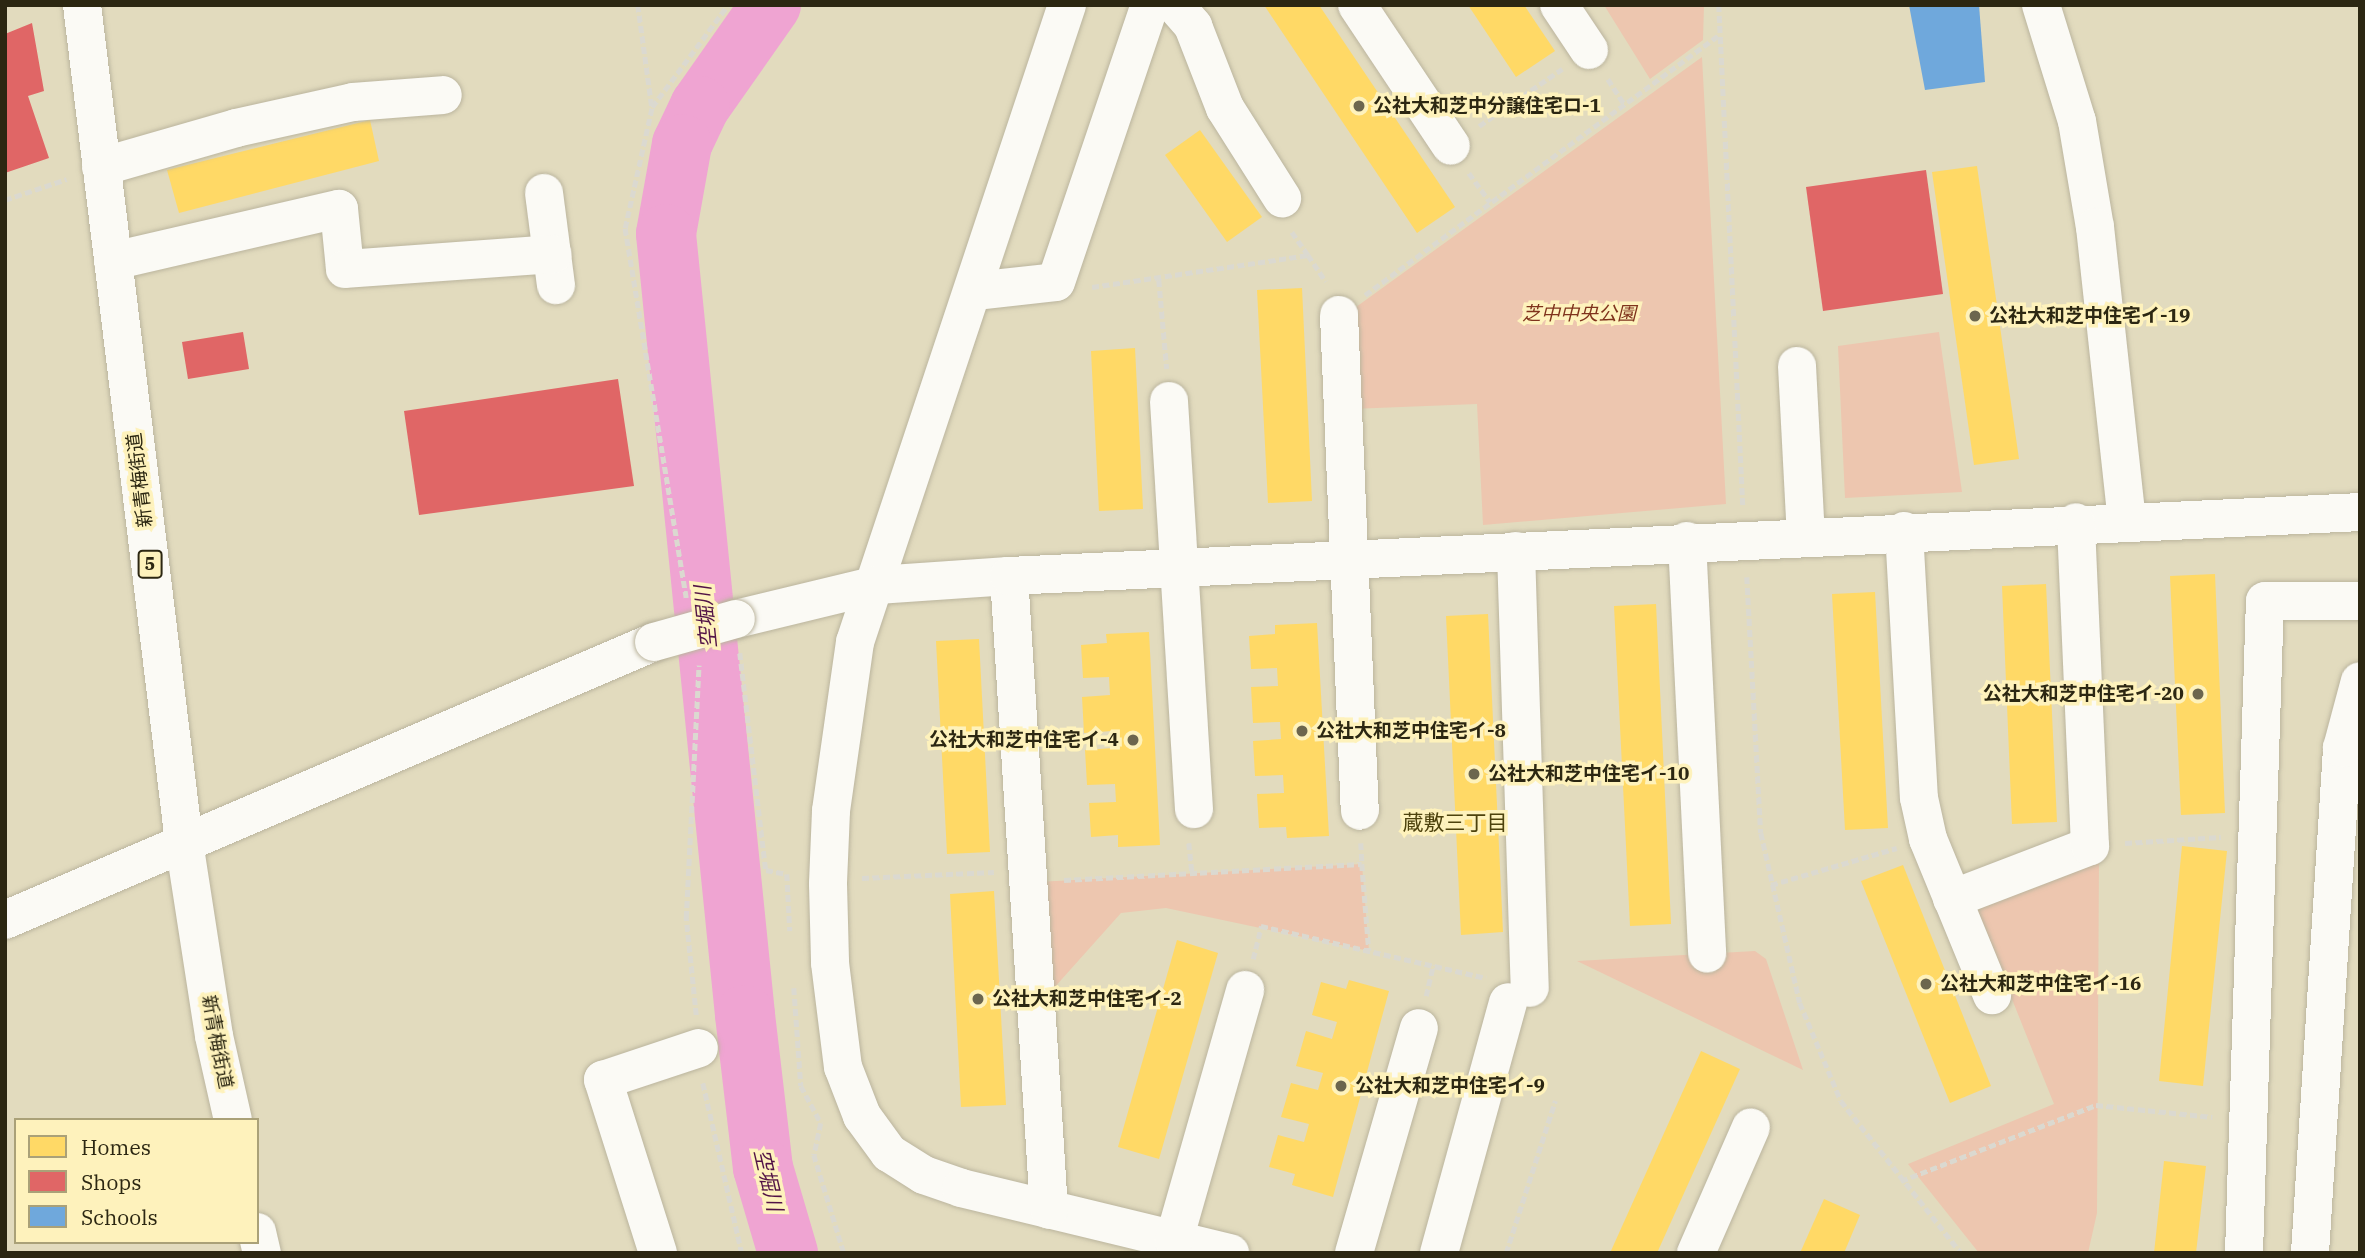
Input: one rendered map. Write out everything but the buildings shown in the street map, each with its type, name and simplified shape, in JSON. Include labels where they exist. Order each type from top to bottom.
[{"type":"street","name":"新青梅街道","points":[[82,5],[184,842],[214,1036],[233,1118]]},
{"type":"street","points":[[1067,5],[975,291],[877,585],[855,642],[831,811],[830,963],[843,1067],[862,1116],[889,1153],[924,1175],[961,1188],[1230,1253]]},
{"type":"street","points":[[975,291],[1056,282],[1150,5]]},
{"type":"street","points":[[1175,5],[1193,26],[1225,108],[1282,198]]},
{"type":"street","points":[[1357,5],[1451,146]]},
{"type":"street","points":[[1559,5],[1589,50]]},
{"type":"street","points":[[2041,5],[2077,121],[2091,200],[2127,521]]},
{"type":"street","points":[[101,167],[236,128],[353,102],[443,95]]},
{"type":"street","points":[[113,261],[339,209],[345,269],[554,269],[544,192]]},
{"type":"street","points":[[1339,315],[1360,811]]},
{"type":"street","points":[[1797,366],[1806,536]]},
{"type":"street","points":[[1169,401],[1194,809]]},
{"type":"street","points":[[5,920],[654,642],[877,585],[1687,541],[2076,522],[2360,512]]},
{"type":"street","points":[[1952,899],[2090,846],[2076,522]]},
{"type":"street","points":[[1904,531],[1919,798],[1928,839],[1992,995]]},
{"type":"street","points":[[1687,541],[1707,954]]},
{"type":"street","points":[[1439,1253],[1519,995],[1516,551]]},
{"type":"street","points":[[1009,576],[1049,1210]]},
{"type":"street","points":[[2244,1253],[2265,601],[2360,601]]},
{"type":"street","points":[[2310,1253],[2342,748],[2360,681]]},
{"type":"street","points":[[1174,1240],[1245,990]]},
{"type":"street","points":[[1354,1253],[1419,1028]]},
{"type":"street","points":[[658,1253],[603,1080],[699,1048]]},
{"type":"street","points":[[1696,1253],[1751,1127]]},
{"type":"path","points":[[638,5],[652,107],[625,228],[689,613]]},
{"type":"path","points":[[652,107],[728,5]]},
{"type":"path","points":[[1719,5],[1760,833],[1800,1003],[1841,1101],[1901,1181],[1961,1253]]},
{"type":"path","points":[[1056,282],[1075,288],[1159,279],[1308,255],[1326,282],[1339,315],[1720,35]]},
{"type":"path","points":[[1451,146],[1589,50]]},
{"type":"path","points":[[5,200],[101,167]]},
{"type":"path","points":[[1159,279],[1169,401]]},
{"type":"path","points":[[736,619],[766,870],[787,874],[791,940]]},
{"type":"path","points":[[698,659],[686,918],[703,1085],[742,1253]]},
{"type":"path","points":[[2090,846],[2257,835]]},
{"type":"path","points":[[1771,885],[1928,839]]},
{"type":"path","points":[[851,878],[1028,877],[1362,864],[1368,951]]},
{"type":"path","points":[[1245,990],[1261,926],[1368,951],[1519,995]]},
{"type":"path","points":[[794,980],[801,1086],[821,1124],[814,1155],[845,1253]]},
{"type":"path","points":[[1506,1253],[1555,1101]]},
{"type":"path","points":[[1901,1181],[2096,1105],[2248,1121]]},
{"type":"green space","points":[[1604,5],[1704,5],[1703,40],[1650,79]]},
{"type":"green space","name":"芝中中央公園","points":[[1702,57],[1726,504],[1483,525],[1477,404],[1351,409],[1345,315]]},
{"type":"green space","points":[[1939,332],[1962,492],[1845,498],[1838,346]]},
{"type":"green space","points":[[2099,859],[2097,1213],[2088,1253],[1979,1253],[1908,1164],[2054,1104],[1975,907]]},
{"type":"green space","points":[[1362,864],[1369,951],[1166,908],[1121,913],[1045,998],[1038,882]]},
{"type":"green space","points":[[1755,951],[1766,959],[1803,1070],[1577,961]]},
{"type":"waterway","name":"空堀川","points":[[771,5],[700,106],[682,144],[666,234],[763,1168],[788,1253]]},
{"type":"place","name":"公社大和芝中分譲住宅ロ-1","points":[[1359,106]]},
{"type":"place","name":"公社大和芝中住宅イ-19","points":[[1975,316]]},
{"type":"place","name":"公社大和芝中住宅イ-20","points":[[2198,694]]},
{"type":"place","name":"公社大和芝中住宅イ-8","points":[[1302,731]]},
{"type":"place","name":"公社大和芝中住宅イ-4","points":[[1133,740]]},
{"type":"place","name":"公社大和芝中住宅イ-10","points":[[1474,774]]},
{"type":"place","name":"公社大和芝中住宅イ-16","points":[[1926,984]]},
{"type":"place","name":"公社大和芝中住宅イ-2","points":[[978,999]]},
{"type":"place","name":"公社大和芝中住宅イ-9","points":[[1341,1086]]},
{"type":"district","name":"蔵敷三丁目","points":[[1455,822]]}]
